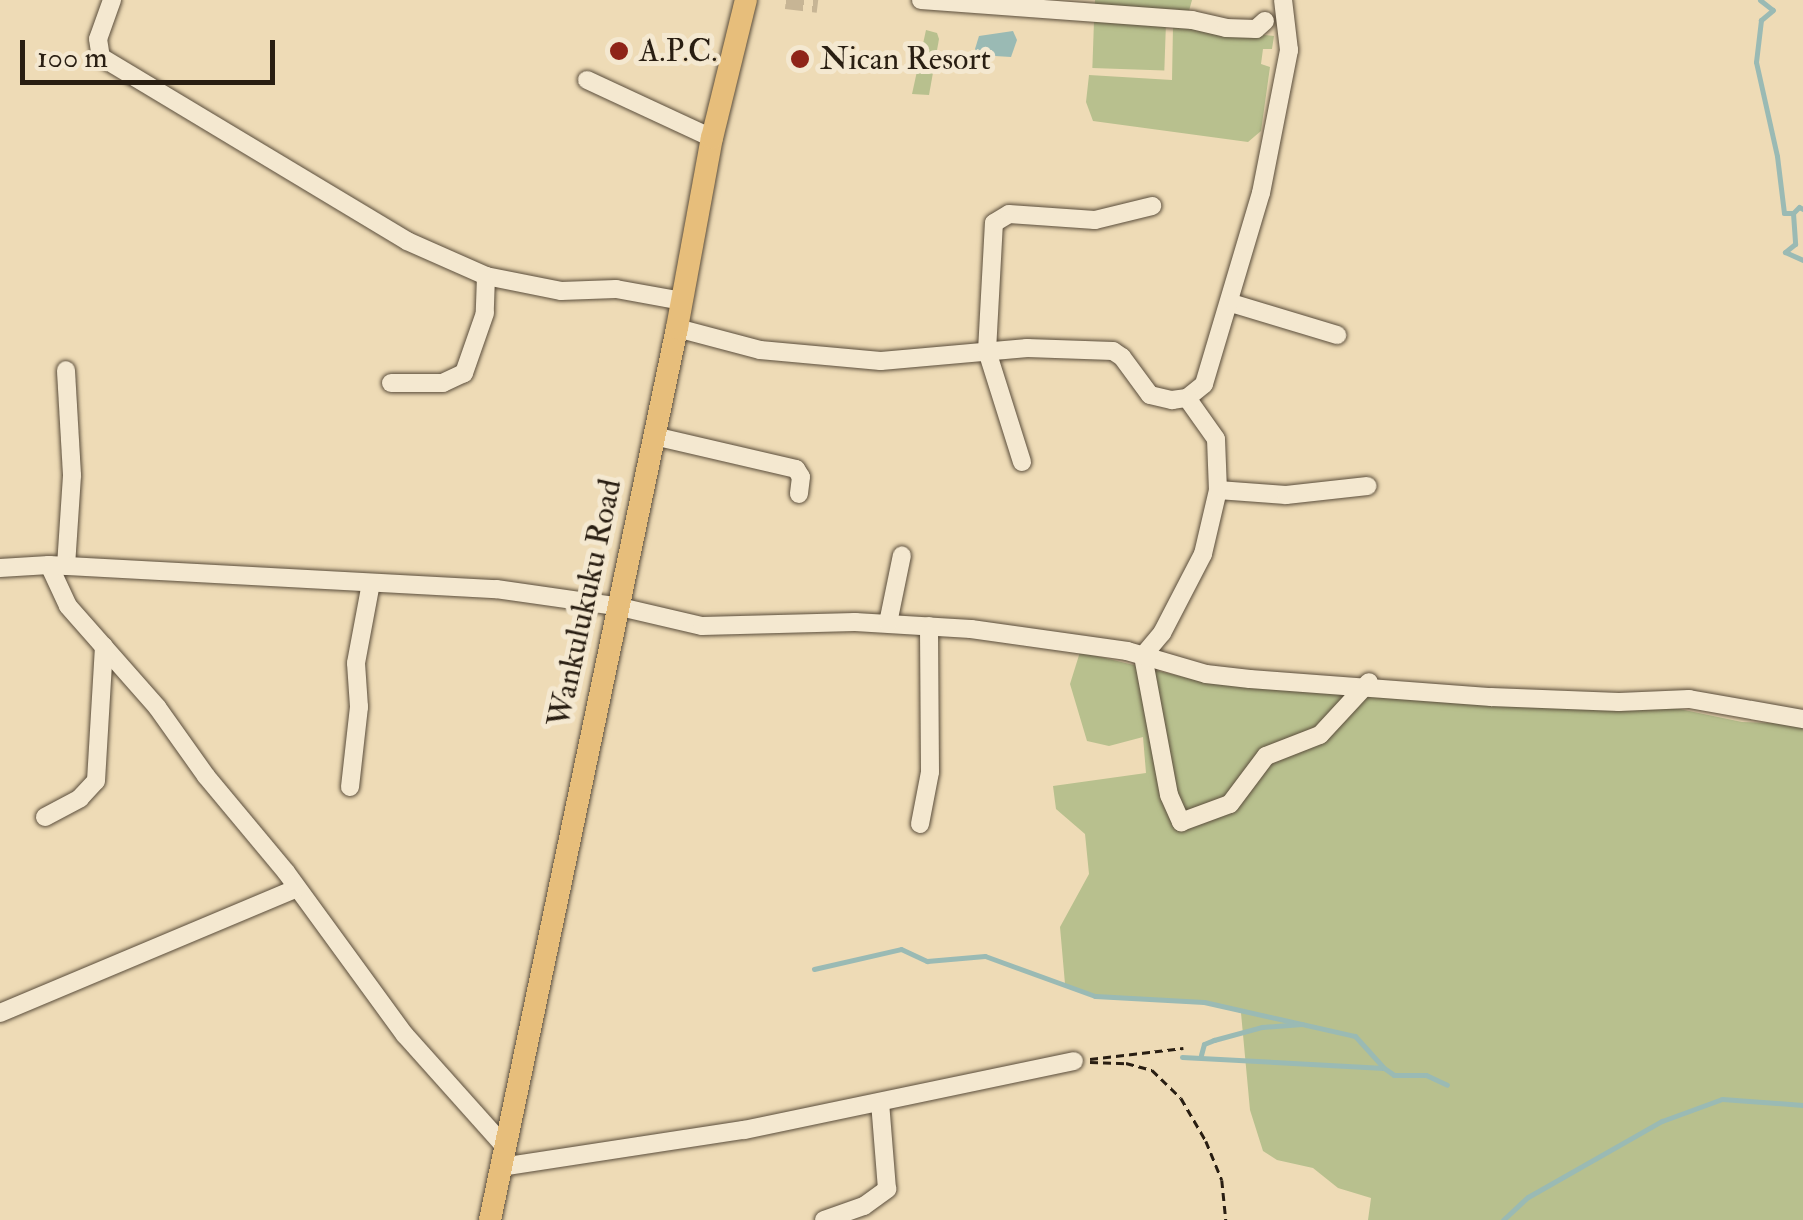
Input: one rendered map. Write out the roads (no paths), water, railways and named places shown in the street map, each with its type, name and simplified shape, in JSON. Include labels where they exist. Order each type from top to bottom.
[{"type":"main road","name":"Wankulukuku Road","points":[[490,1220],[616,606],[678,328],[712,138],[746,0]]},
{"type":"street","points":[[112,0],[98,39],[101,57],[407,241],[486,276],[560,292],[616,289],[683,302]]},
{"type":"street","points":[[921,0],[1192,20],[1226,28],[1256,29],[1265,22]]},
{"type":"street","points":[[678,328],[760,350],[881,361],[987,351],[1112,352],[1122,357],[1150,395],[1172,400],[1188,398],[1204,384],[1262,193],[1289,50],[1283,0]]},
{"type":"street","points":[[587,80],[712,138]]},
{"type":"street","points":[[1022,462],[987,351],[993,227],[1001,216],[1095,220],[1152,206]]},
{"type":"street","points":[[390,382],[442,383],[464,373],[485,314],[486,276]]},
{"type":"street","points":[[1231,303],[1337,335]]},
{"type":"street","points":[[66,370],[72,489],[58,565],[68,606],[157,706],[206,776],[298,888],[405,1036],[503,1157],[744,1130],[1074,1061]]},
{"type":"street","points":[[1142,656],[1162,633],[1203,554],[1218,490],[1216,439],[1188,398]]},
{"type":"street","points":[[654,436],[796,469],[802,476],[799,494]]},
{"type":"street","points":[[1218,490],[1286,495],[1368,486]]},
{"type":"street","points":[[888,624],[902,555]]},
{"type":"street","points":[[0,568],[58,565],[496,589],[616,606],[702,626],[929,626],[1142,656],[1206,674],[1370,682],[1549,700],[1688,700],[1803,719]]},
{"type":"street","points":[[350,787],[359,707],[356,663],[371,583]]},
{"type":"street","points":[[920,824],[930,772],[929,626]]},
{"type":"street","points":[[45,817],[80,798],[96,781],[104,646]]},
{"type":"street","points":[[1142,656],[1170,795],[1180,822],[1230,804],[1266,756],[1320,734],[1370,682]]},
{"type":"street","points":[[0,1013],[298,888]]},
{"type":"street","points":[[824,1220],[864,1206],[887,1189],[880,1102]]},
{"type":"water","points":[[1013,31],[1017,40],[1011,57],[979,55],[975,49],[979,36]]},
{"type":"waterway","points":[[1760,0],[1773,10],[1761,20],[1756,62],[1777,156],[1784,213],[1793,213]]},
{"type":"waterway","points":[[1803,209],[1799,207],[1793,213],[1795,244],[1785,252],[1803,260]]},
{"type":"waterway","points":[[814,969],[901,949],[927,961],[985,956],[1095,996],[1204,1002],[1355,1036],[1384,1068]]},
{"type":"waterway","points":[[1201,1055],[1204,1044],[1214,1040],[1262,1027],[1302,1024]]},
{"type":"waterway","points":[[1182,1057],[1384,1068],[1394,1075],[1426,1075],[1447,1085]]},
{"type":"waterway","points":[[1503,1220],[1528,1197],[1662,1121],[1722,1099],[1803,1105]]},
{"type":"tunnel","points":[[786,0],[818,4]]},
{"type":"place","name":"A.P.C.","points":[[619,51]]},
{"type":"place","name":"Nican Resort","points":[[800,59]]}]
